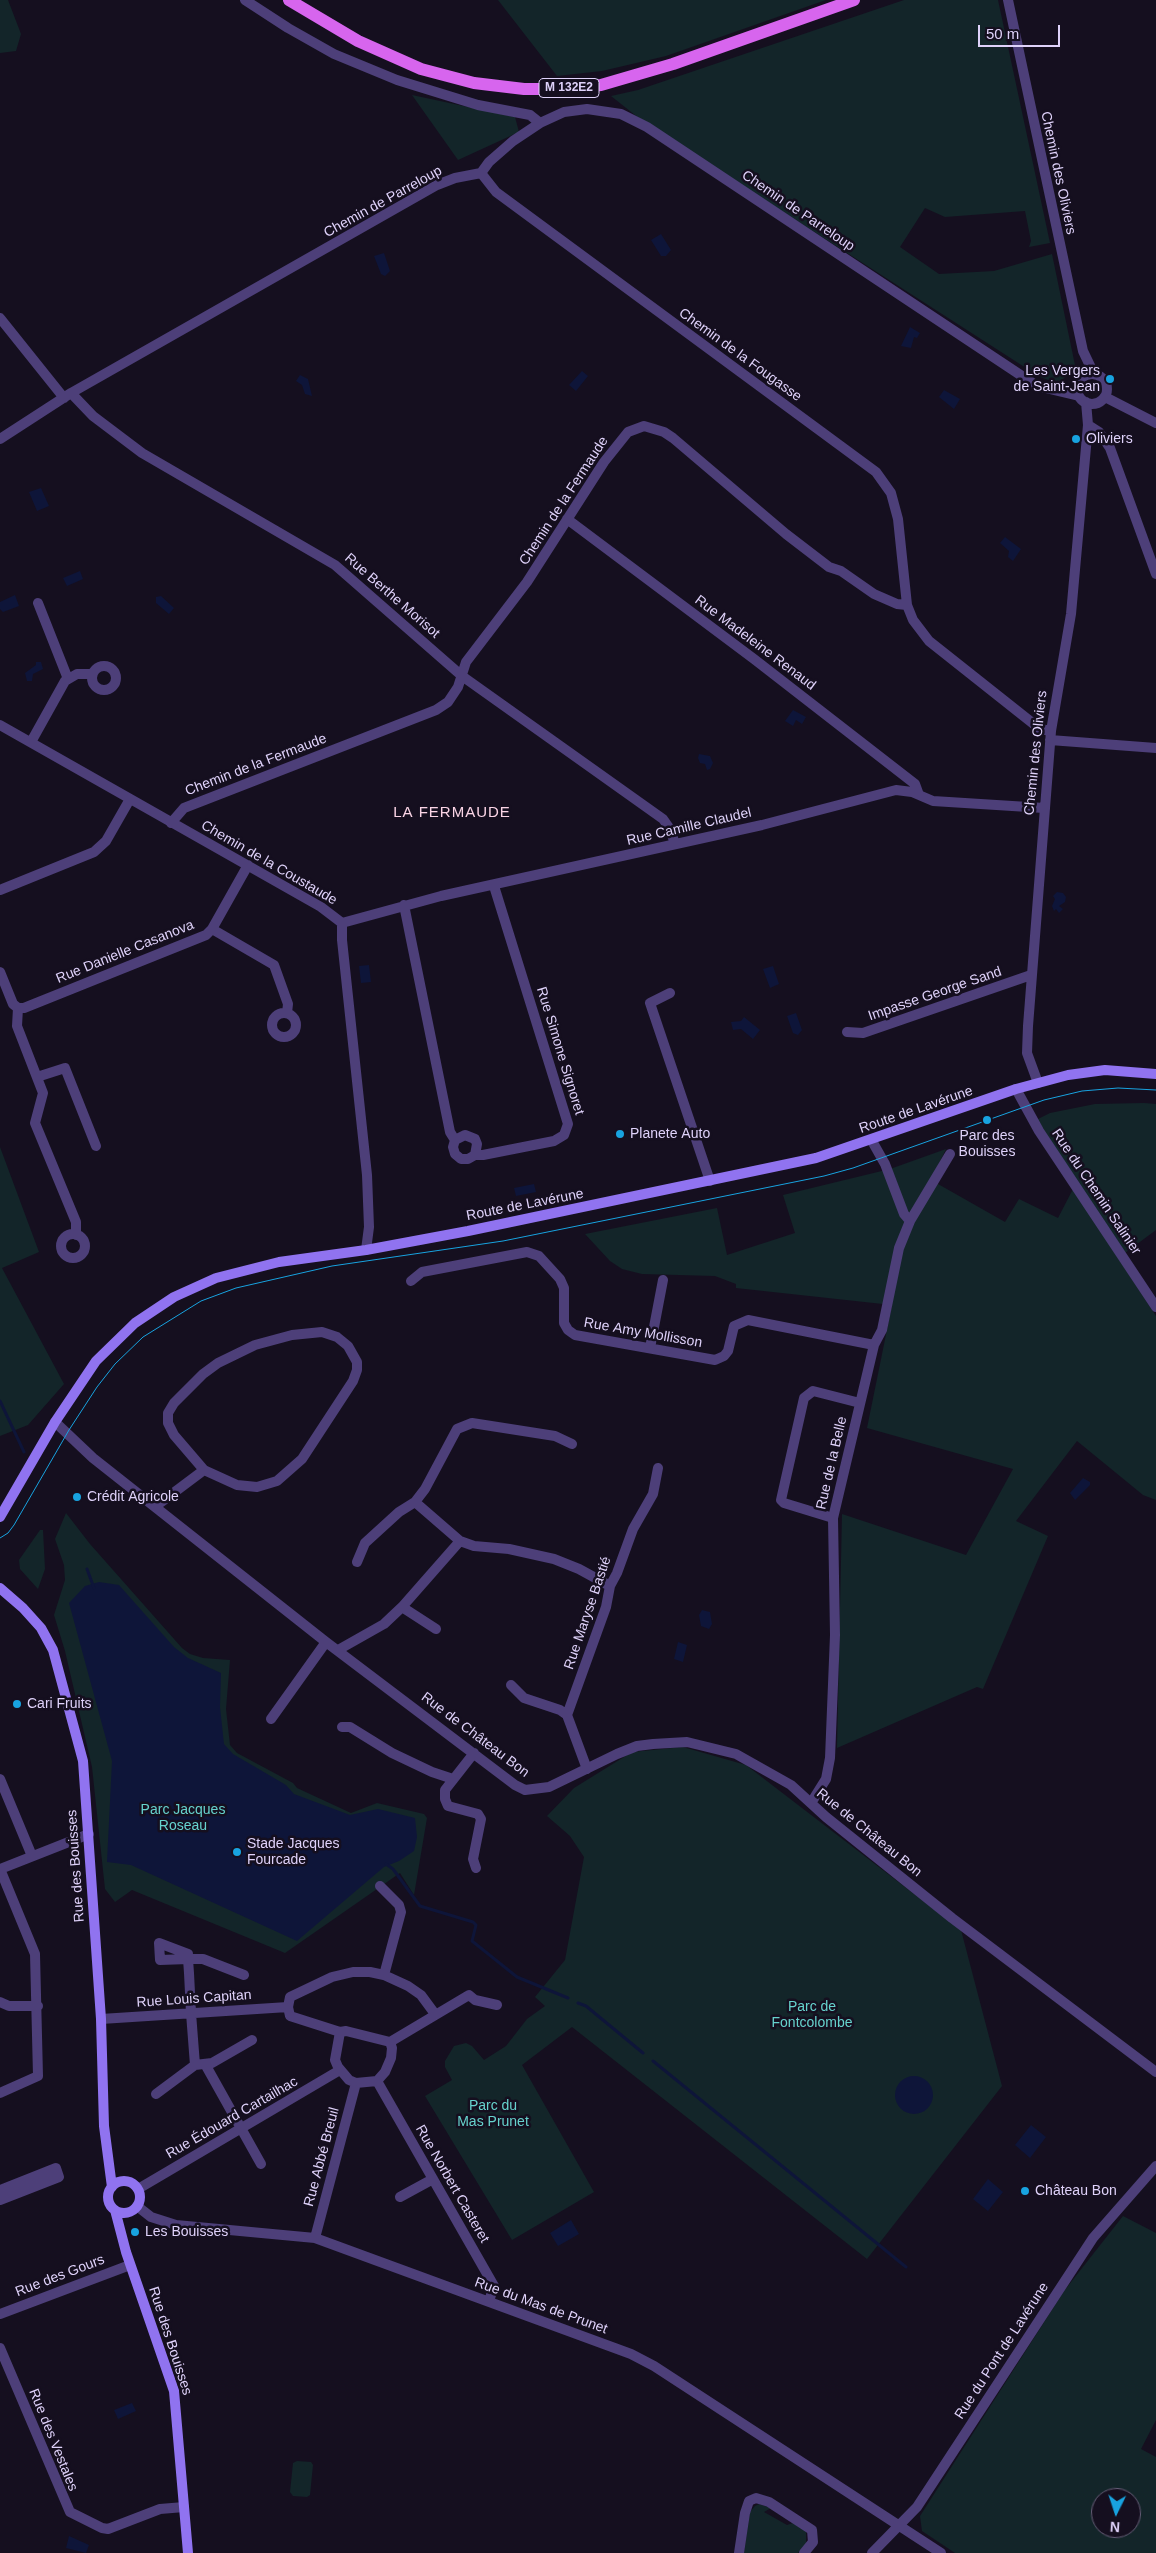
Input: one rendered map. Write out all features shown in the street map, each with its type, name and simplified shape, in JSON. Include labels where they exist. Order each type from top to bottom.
[{"type":"main road","name":"M 132E2","points":[[289,0],[358,41],[421,69],[474,83],[524,89],[565,89],[601,84],[654,70],[854,0]]},
{"type":"main road","name":"Route de Lavérune","points":[[0,1517],[55,1422],[96,1361],[135,1323],[174,1296],[241,1270],[278,1262],[366,1250],[710,1182],[816,1158],[872,1141],[1016,1090],[1068,1075],[1105,1070],[1156,1074]]},
{"type":"main road","name":"Rue des Bouisses","points":[[0,1588],[23,1608],[41,1628],[53,1650],[83,1761],[101,2019],[104,2126],[106,2151],[111,2166],[112,2187]]},
{"type":"main road","points":[[111,2166],[127,2181],[138,2188],[140,2198],[121,2230]]},
{"type":"main road","points":[[127,2181],[119,2182],[112,2187],[108,2199],[115,2210],[122,2212],[133,2209]]},
{"type":"main road","name":"Rue des Bouisses","points":[[115,2210],[130,2265],[174,2391],[188,2553]]},
{"type":"street","points":[[246,0],[288,28],[352,62],[444,96],[530,115],[540,124]]},
{"type":"street","name":"Chemin des Oliviers","points":[[1008,0],[1083,351],[1094,374],[1101,377],[1106,384],[1101,400],[1088,425],[1083,459],[1070,614],[1050,735],[1027,1046],[1038,1083]]},
{"type":"street","name":"Chemin de Parreloup","points":[[0,439],[67,395],[437,185],[455,178],[481,173],[489,162],[513,141],[540,124],[564,112],[587,109],[621,114],[647,127],[1037,386],[1083,399]]},
{"type":"street","name":"Chemin de la Fougasse","points":[[481,173],[496,192],[876,472],[891,493],[896,512],[907,605]]},
{"type":"street","name":"Rue Berthe Morisot","points":[[0,318],[67,395],[93,416],[142,453],[335,565],[462,676],[663,819],[670,829],[675,844]]},
{"type":"street","name":"Chemin des Oliviers","points":[[1083,351],[1081,380],[1088,425]]},
{"type":"street","points":[[1056,391],[1094,374]]},
{"type":"street","points":[[1083,399],[1101,400],[1156,423]]},
{"type":"street","points":[[1088,425],[1100,432],[1110,448],[1156,574]]},
{"type":"street","name":"Chemin de la Fermaude","points":[[172,823],[184,808],[436,710],[448,702],[458,687],[466,662],[474,649],[527,582],[623,437],[635,428],[644,426],[653,428],[672,438],[786,534],[830,567],[842,571],[874,594],[897,604],[907,605]]},
{"type":"street","name":"Rue Madeleine Renaud","points":[[567,519],[754,659],[915,784],[919,795]]},
{"type":"street","points":[[38,603],[68,679]]},
{"type":"street","points":[[907,605],[913,620],[930,641],[1050,735],[1156,748]]},
{"type":"street","points":[[31,742],[68,679],[76,674],[92,674]]},
{"type":"street","name":"Chemin de la Coustaude","points":[[0,725],[321,907],[342,923],[342,940],[367,1175],[369,1227],[366,1250]]},
{"type":"street","name":"Rue Camille Claudel","points":[[342,923],[404,905],[762,825],[896,790],[905,790],[933,801],[1044,808]]},
{"type":"street","points":[[0,890],[94,852],[101,847],[130,800]]},
{"type":"street","name":"Rue Danielle Casanova","points":[[18,1008],[24,1008],[197,938],[212,929],[248,865]]},
{"type":"street","name":"Rue Simone Signoret","points":[[404,905],[450,1132],[455,1140],[452,1147],[458,1157],[468,1159],[475,1155],[554,1140],[564,1135],[568,1124],[494,886]]},
{"type":"street","points":[[212,929],[274,965],[288,1004],[287,1013]]},
{"type":"street","points":[[0,972],[13,1004],[18,1008],[17,1026],[43,1092],[35,1123],[76,1222],[76,1235]]},
{"type":"street","name":"Impasse George Sand","points":[[847,1032],[863,1033],[1032,975]]},
{"type":"street","points":[[670,993],[650,1003],[710,1182]]},
{"type":"street","points":[[37,1077],[65,1068],[96,1146]]},
{"type":"street","name":"Rue du Chemin Salinier","points":[[1016,1090],[1027,1112],[1156,1307]]},
{"type":"street","points":[[455,1140],[465,1135],[475,1139],[477,1144],[475,1155]]},
{"type":"street","points":[[872,1141],[885,1164],[904,1214],[910,1221]]},
{"type":"street","name":"Rue de la Belle","points":[[811,1803],[826,1779],[830,1758],[835,1635],[833,1518],[874,1345],[882,1330],[899,1248],[910,1221],[950,1154]]},
{"type":"street","name":"Rue Amy Mollisson","points":[[411,1281],[422,1272],[521,1253],[534,1253],[560,1279],[564,1288],[564,1323],[568,1330],[575,1335],[709,1360],[720,1359],[728,1350],[734,1326],[748,1320],[874,1345]]},
{"type":"street","points":[[650,1348],[663,1280]]},
{"type":"street","points":[[322,1332],[337,1337],[348,1346],[357,1362],[354,1381],[302,1459],[277,1481],[257,1488],[237,1485],[204,1470],[174,1435],[168,1423],[168,1414],[174,1403],[203,1374],[218,1363],[255,1346],[292,1335],[322,1332]]},
{"type":"street","points":[[833,1518],[784,1503],[781,1500],[802,1407],[806,1395],[813,1392],[860,1403]]},
{"type":"street","name":"Rue de Château Bon","points":[[55,1422],[92,1458],[156,1506],[326,1642],[515,1785],[525,1790],[549,1787],[637,1746],[687,1742],[736,1754],[791,1785],[952,1918],[1156,2072]]},
{"type":"street","points":[[357,1562],[365,1543],[399,1512],[415,1502],[425,1489],[458,1429],[465,1424],[472,1423],[555,1436],[572,1444]]},
{"type":"street","name":"Rue Maryse Bastié","points":[[567,1715],[606,1607],[610,1586],[617,1573],[633,1529],[653,1494],[658,1468]]},
{"type":"street","points":[[156,1506],[204,1470]]},
{"type":"street","points":[[415,1502],[460,1541],[474,1546],[510,1549],[554,1559],[579,1568],[610,1586]]},
{"type":"street","points":[[338,1650],[384,1624],[402,1607],[460,1541]]},
{"type":"street","points":[[402,1607],[436,1629]]},
{"type":"street","points":[[271,1719],[326,1642]]},
{"type":"street","points":[[510,1685],[524,1698],[560,1710],[567,1715],[587,1770]]},
{"type":"street","points":[[342,1727],[350,1727],[392,1753],[432,1772],[453,1778]]},
{"type":"street","points":[[474,1753],[445,1790],[445,1799],[448,1806],[478,1814],[481,1819],[473,1859],[476,1868]]},
{"type":"street","points":[[0,1779],[32,1856]]},
{"type":"street","points":[[0,2092],[38,2076],[38,2006],[35,1954],[0,1869],[89,1834]]},
{"type":"street","points":[[380,1886],[399,1905],[401,1912],[384,1975]]},
{"type":"street","points":[[244,1975],[203,1959],[188,1959],[191,2013],[200,2064],[261,2164]]},
{"type":"street","points":[[435,2014],[421,1995],[384,1975],[353,1972],[332,1977],[290,1997],[288,2007],[290,2016],[297,2020],[340,2032],[346,2031],[390,2042],[469,1995],[475,2000],[497,2005]]},
{"type":"street","points":[[0,2002],[9,2006],[38,2006]]},
{"type":"street","name":"Rue Louis Capitan","points":[[101,2019],[288,2007]]},
{"type":"street","points":[[340,2032],[336,2060],[340,2070],[349,2080],[356,2083],[377,2081],[385,2072],[391,2058],[392,2048],[390,2042]]},
{"type":"street","points":[[156,2094],[200,2064],[212,2063],[252,2040]]},
{"type":"street","name":"Rue Édouard Cartailhac","points":[[138,2188],[340,2070]]},
{"type":"street","name":"Rue Norbert Casteret","points":[[377,2081],[494,2286],[489,2302]]},
{"type":"street","name":"Rue Abbé Breuil","points":[[315,2238],[356,2083]]},
{"type":"street","name":"Rue du Pont de Lavérune","points":[[872,2553],[917,2507],[1094,2238],[1156,2166]]},
{"type":"street","points":[[0,2190],[56,2168],[59,2177],[0,2200]]},
{"type":"street","points":[[400,2197],[433,2179]]},
{"type":"street","name":"Rue du Mas de Prunet","points":[[133,2209],[176,2224],[315,2238],[631,2354],[647,2362],[941,2553]]},
{"type":"street","name":"Rue des Gours","points":[[0,2314],[130,2265]]},
{"type":"street","name":"Rue des Vestales","points":[[0,2348],[70,2512],[102,2528],[108,2529],[160,2510],[184,2507]]},
{"type":"street","points":[[739,2553],[746,2508],[749,2502],[756,2498],[769,2502],[812,2530],[813,2542],[804,2553]]},
{"type":"green space","points":[[0,0],[8,0],[21,34],[16,51],[0,53]]},
{"type":"green space","points":[[498,0],[826,0],[666,56],[602,71],[557,76]]},
{"type":"green space","points":[[904,0],[998,0],[1050,243],[1029,247],[1031,241],[1025,211],[945,217],[925,208],[900,247],[939,274],[994,271],[1052,254],[1076,370],[1057,383],[1040,377],[645,123],[611,96],[638,90]]},
{"type":"green space","points":[[412,95],[515,117],[519,132],[458,160]]},
{"type":"green space","points":[[1095,1104],[1156,1104],[1156,1230],[1125,1253],[1036,1120],[1050,1113]]},
{"type":"green space","points":[[0,1147],[39,1252],[2,1268],[64,1384],[28,1425],[0,1436]]},
{"type":"green space","points":[[946,1149],[931,1180],[1005,1222],[1019,1199],[1058,1218],[1073,1189],[1156,1316],[1156,1500],[1143,1495],[1077,1441],[1016,1521],[1048,1536],[983,1689],[977,1687],[837,1748],[842,1514],[966,1555],[1013,1469],[867,1428],[892,1305],[736,1288],[736,1284],[715,1276],[642,1274],[622,1269],[610,1261],[585,1234],[717,1208],[727,1255],[795,1233],[783,1195],[890,1169]]},
{"type":"green space","name":"Parc Jacques Roseau","points":[[66,1513],[90,1544],[182,1648],[190,1654],[203,1658],[230,1660],[226,1709],[230,1745],[237,1753],[293,1783],[297,1788],[351,1813],[377,1803],[424,1814],[427,1818],[414,1895],[400,1873],[285,1953],[132,1890],[115,1902],[105,1889],[92,1767],[65,1651],[54,1615],[65,1580],[64,1565],[55,1539]]},
{"type":"green space","points":[[40,1530],[43,1530],[45,1569],[38,1589],[20,1569],[19,1560]]},
{"type":"green space","name":"Parc de Fontcolombe","points":[[683,1747],[746,1765],[961,1930],[1002,2086],[867,2259],[572,2027],[522,2065],[594,2192],[512,2240],[425,2096],[452,2080],[445,2067],[445,2061],[454,2046],[466,2043],[472,2046],[484,2060],[506,2046],[527,2019],[545,2006],[535,1997],[565,1960],[584,1857],[570,1836],[547,1816],[574,1788],[632,1752]]},
{"type":"green space","points":[[1123,2216],[1156,2233],[1156,2420],[1141,2449],[1156,2457],[1156,2553],[955,2553],[922,2531],[920,2516],[1064,2291]]},
{"type":"green space","points":[[297,2461],[311,2462],[313,2465],[310,2495],[307,2497],[293,2496],[290,2492],[293,2463]]},
{"type":"green space","points":[[759,2504],[771,2508],[764,2512],[787,2525],[793,2523],[806,2532],[806,2544],[798,2553],[744,2553],[750,2512]]},
{"type":"water","points":[[661,234],[671,250],[666,256],[661,256],[651,240]]},
{"type":"water","points":[[384,253],[390,271],[385,276],[381,274],[374,256]]},
{"type":"water","points":[[910,327],[920,333],[917,338],[914,337],[911,348],[901,346]]},
{"type":"water","points":[[582,371],[588,376],[576,391],[569,385]]},
{"type":"water","points":[[300,375],[308,379],[312,396],[305,394],[302,385],[296,381]]},
{"type":"water","points":[[944,390],[960,399],[954,409],[939,397]]},
{"type":"water","points":[[41,488],[49,506],[37,511],[29,492]]},
{"type":"water","points":[[1005,537],[1021,549],[1013,561],[1008,557],[1009,551],[1000,543]]},
{"type":"water","points":[[80,571],[83,579],[67,586],[63,578]]},
{"type":"water","points":[[15,595],[19,606],[3,612],[0,609],[0,602]]},
{"type":"water","points":[[161,596],[174,608],[169,614],[156,603],[156,597]]},
{"type":"water","points":[[36,662],[41,662],[43,669],[33,674],[32,681],[27,681],[25,673],[36,665]]},
{"type":"water","points":[[793,710],[806,717],[802,724],[796,720],[793,726],[785,721]]},
{"type":"water","points":[[699,754],[710,756],[713,763],[710,769],[707,770],[705,764],[700,763]]},
{"type":"water","points":[[1057,892],[1063,893],[1066,897],[1065,902],[1059,906],[1063,909],[1059,913],[1056,909],[1054,911],[1052,906],[1055,899],[1053,896]]},
{"type":"water","points":[[369,965],[371,982],[361,983],[359,966]]},
{"type":"water","points":[[773,966],[779,984],[770,988],[763,969]]},
{"type":"water","points":[[796,1013],[802,1030],[798,1035],[793,1033],[787,1016]]},
{"type":"water","points":[[744,1017],[760,1030],[753,1039],[741,1029],[733,1030],[731,1022],[741,1021]]},
{"type":"water","points":[[534,1184],[536,1192],[516,1196],[514,1188]]},
{"type":"water","points":[[1083,1478],[1090,1482],[1090,1485],[1075,1500],[1070,1493]]},
{"type":"water","name":"Parc Jacques Roseau","points":[[99,1582],[119,1585],[174,1647],[188,1658],[221,1673],[220,1707],[224,1744],[233,1754],[286,1785],[294,1794],[350,1815],[378,1809],[415,1818],[417,1837],[414,1851],[399,1861],[384,1867],[297,1941],[131,1865],[107,1862],[112,1761],[69,1603],[85,1586]]},
{"type":"water","points":[[702,1610],[710,1612],[712,1624],[709,1629],[701,1626],[699,1615]]},
{"type":"water","points":[[678,1642],[687,1645],[683,1662],[674,1659]]},
{"type":"water","points":[[914,2076],[927,2082],[933,2095],[927,2108],[914,2114],[901,2108],[895,2095],[901,2082]]},
{"type":"water","points":[[1031,2125],[1046,2137],[1030,2158],[1015,2145]]},
{"type":"water","points":[[988,2179],[1003,2192],[988,2211],[973,2199]]},
{"type":"water","points":[[571,2220],[579,2234],[558,2246],[550,2233]]},
{"type":"water","points":[[132,2403],[136,2411],[118,2419],[114,2410]]},
{"type":"water","points":[[69,2536],[89,2545],[86,2553],[66,2548]]},
{"type":"waterway","points":[[0,1401],[24,1452]]},
{"type":"waterway","points":[[87,1569],[94,1588]]},
{"type":"waterway","points":[[386,1864],[393,1869],[420,1906],[473,1922],[476,1925],[472,1941],[517,1977],[568,1998]]},
{"type":"waterway","points":[[578,2003],[586,2006],[643,2053]]},
{"type":"waterway","points":[[653,2061],[906,2267]]},
{"type":"tram line","points":[[0,1538],[8,1533],[14,1525],[69,1430],[97,1387],[115,1364],[143,1337],[201,1301],[236,1288],[332,1266],[503,1241],[824,1176],[853,1168],[1044,1100],[1082,1091],[1118,1088],[1156,1090]]},
{"type":"place","name":"Les Vergers de Saint-Jean","points":[[1110,379]]},
{"type":"place","name":"Oliviers","points":[[1076,439]]},
{"type":"place","name":"Parc des Bouisses","points":[[987,1120]]},
{"type":"place","name":"Planete Auto","points":[[620,1134]]},
{"type":"place","name":"Crédit Agricole","points":[[77,1497]]},
{"type":"place","name":"Cari Fruits","points":[[17,1704]]},
{"type":"place","name":"Stade Jacques Fourcade","points":[[237,1852]]},
{"type":"place","name":"Château Bon","points":[[1025,2191]]},
{"type":"place","name":"Les Bouisses","points":[[135,2232]]},
{"type":"district","name":"LA FERMAUDE","points":[[452,813]]},
{"type":"park label","name":"Parc du Mas Prunet","points":[[493,2114]]}]
